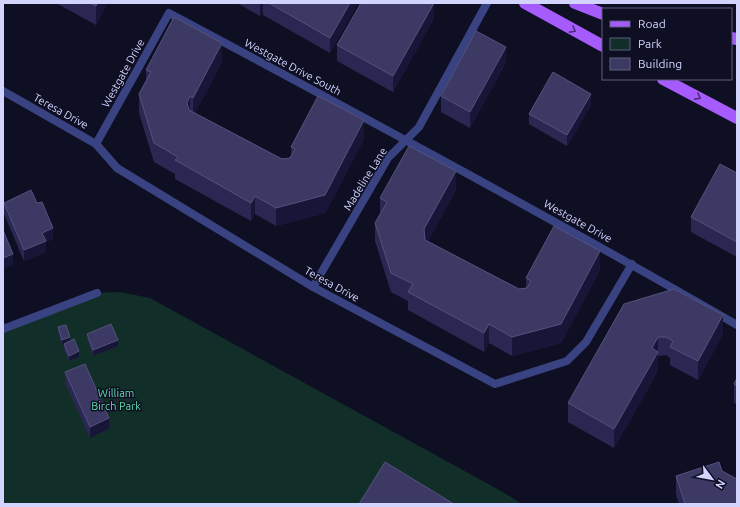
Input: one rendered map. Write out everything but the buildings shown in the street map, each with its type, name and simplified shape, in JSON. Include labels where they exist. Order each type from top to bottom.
[{"type":"main road","points":[[525,3],[602,45]]},
{"type":"main road","points":[[575,3],[602,14]]},
{"type":"main road","points":[[665,80],[737,118]]},
{"type":"street","name":"Madeline Lane","points":[[313,287],[388,158],[419,127],[487,3]]},
{"type":"street","name":"Westgate Drive South","points":[[169,13],[406,139]]},
{"type":"street","name":"Westgate Drive","points":[[96,144],[169,13]]},
{"type":"street","name":"Teresa Drive","points":[[3,91],[96,144],[116,168],[313,287],[495,384],[567,361],[586,342],[632,264]]},
{"type":"street","name":"Westgate Drive","points":[[406,139],[632,264],[737,325]]},
{"type":"street","points":[[3,329],[97,293]]},
{"type":"green space","name":"William Birch Park","points":[[120,292],[150,298],[522,504],[3,504],[3,329],[97,293]]}]
